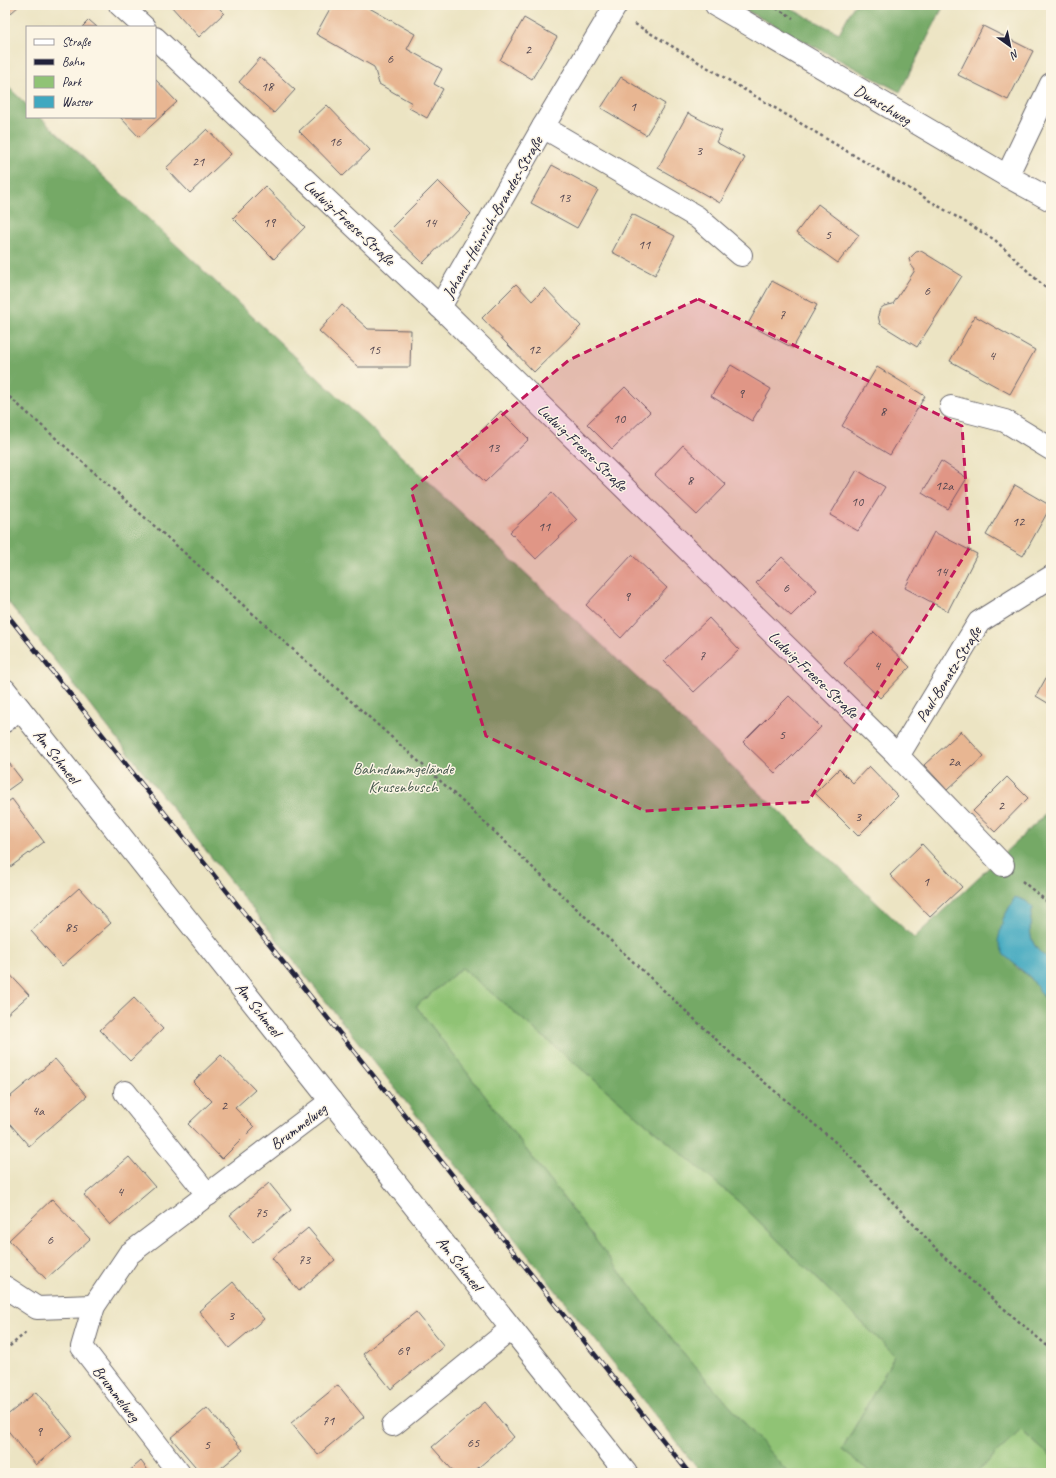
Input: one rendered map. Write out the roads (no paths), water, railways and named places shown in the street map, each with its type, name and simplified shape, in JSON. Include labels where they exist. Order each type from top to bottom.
[{"type":"street","name":"Dwaschweg","points":[[716,5],[1006,176],[1051,200]]},
{"type":"street","points":[[122,6],[143,26]]},
{"type":"street","name":"Johann-Heinrich-Brandes-Straße","points":[[440,307],[543,127],[614,8]]},
{"type":"street","name":"Ludwig-Freese-Straße","points":[[156,39],[440,307],[898,756],[1002,865]]},
{"type":"street","points":[[1006,176],[1051,84]]},
{"type":"street","name":"Johann-Heinrich-Brandes-Straße","points":[[543,127],[697,217],[741,254]]},
{"type":"street","points":[[951,407],[1005,421],[1051,449]]},
{"type":"street","name":"Paul-Bonatz-Straße","points":[[898,756],[979,622],[1051,577]]},
{"type":"street","name":"Am Schmeel","points":[[5,690],[12,714],[331,1101],[626,1473]]},
{"type":"street","points":[[125,1092],[208,1195]]},
{"type":"street","name":"Brummelweg","points":[[179,1473],[82,1347],[94,1306],[129,1254],[331,1101]]},
{"type":"street","points":[[5,1287],[37,1308],[94,1306]]},
{"type":"street","points":[[393,1424],[511,1329]]},
{"type":"water","points":[[1015,897],[1026,901],[1033,908],[1030,931],[1034,944],[1038,950],[1051,960],[1051,1008],[1031,978],[1004,955],[998,941],[1003,919]]},
{"type":"railway","points":[[5,612],[689,1473]]},
{"type":"park label","name":"Bahndammgelände Krusenbusch","points":[[403,777]]}]
